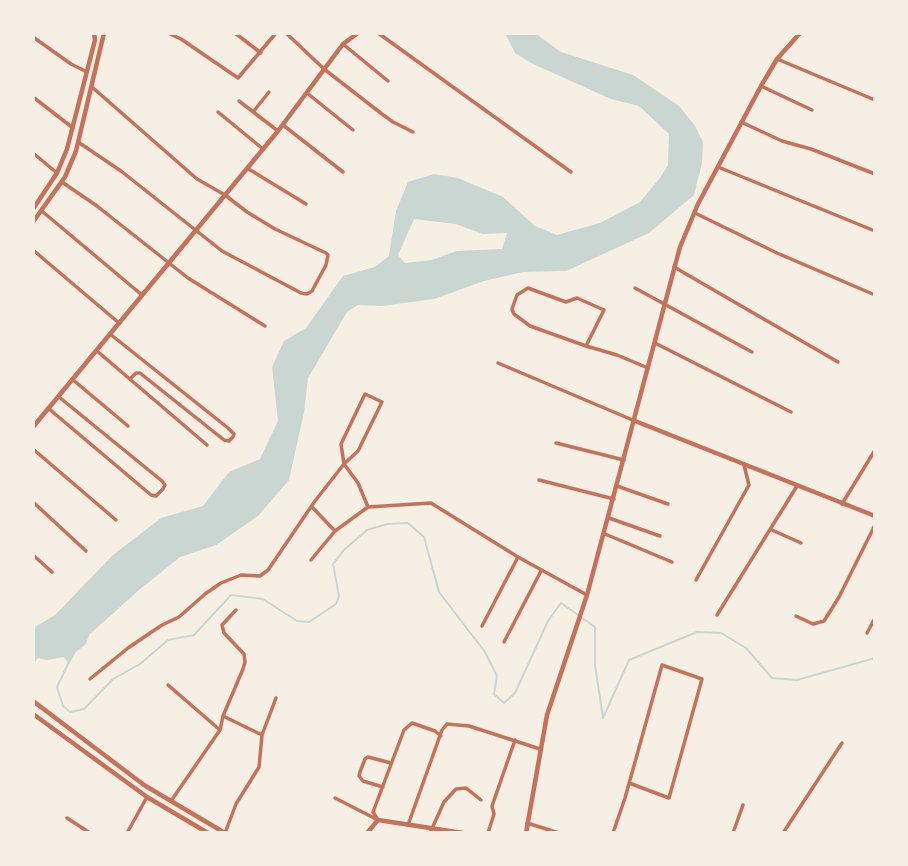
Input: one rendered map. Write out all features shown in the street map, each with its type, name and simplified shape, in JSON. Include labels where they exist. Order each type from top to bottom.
[{"type":"street","points":[[33,209],[57,173],[73,128],[95,40],[94,33]]},
{"type":"street","points":[[33,222],[43,212],[62,182],[78,142],[104,33]]},
{"type":"street","points":[[168,33],[238,78],[276,33]]},
{"type":"street","points":[[235,33],[261,53]]},
{"type":"street","points":[[286,33],[324,69],[393,122],[413,132]]},
{"type":"street","points":[[33,426],[283,125],[343,44],[358,33]]},
{"type":"street","points":[[378,33],[571,172]]},
{"type":"street","points":[[526,833],[547,715],[605,534],[674,267],[695,212],[741,122],[777,59],[800,33]]},
{"type":"street","points":[[33,37],[87,72]]},
{"type":"street","points":[[95,40],[103,42]]},
{"type":"street","points":[[343,44],[388,81]]},
{"type":"street","points":[[777,59],[875,100]]},
{"type":"street","points":[[761,86],[812,110]]},
{"type":"street","points":[[78,142],[121,171],[222,251],[301,293],[312,291],[326,265],[328,255],[265,223],[197,179],[93,87]]},
{"type":"street","points":[[253,112],[269,92]]},
{"type":"street","points":[[307,93],[353,130]]},
{"type":"street","points":[[33,97],[73,128]]},
{"type":"street","points":[[239,101],[278,131]]},
{"type":"street","points":[[218,112],[263,149]]},
{"type":"street","points":[[741,122],[782,141],[811,149],[875,174]]},
{"type":"street","points":[[283,125],[343,172]]},
{"type":"street","points":[[33,153],[57,173]]},
{"type":"street","points":[[718,167],[875,231]]},
{"type":"street","points":[[247,168],[306,204]]},
{"type":"street","points":[[62,182],[105,212],[168,264],[265,326]]},
{"type":"street","points":[[43,212],[142,295]]},
{"type":"street","points":[[695,212],[777,253],[875,295]]},
{"type":"street","points":[[33,250],[119,323]]},
{"type":"street","points":[[674,267],[838,362]]},
{"type":"street","points":[[635,288],[752,352]]},
{"type":"street","points":[[586,346],[604,310],[577,298],[566,302],[535,289],[520,291],[512,309],[530,326],[586,346],[617,355],[648,368]]},
{"type":"street","points":[[110,334],[228,428],[234,434],[233,437],[229,441],[224,440],[140,373],[130,379]]},
{"type":"street","points":[[655,343],[791,412]]},
{"type":"street","points":[[96,351],[207,445]]},
{"type":"street","points":[[498,363],[635,421],[875,516]]},
{"type":"street","points":[[72,379],[128,426]]},
{"type":"street","points":[[90,679],[128,648],[179,617],[222,583],[241,575],[260,576],[268,570],[344,464],[358,452],[382,401],[365,394],[341,440],[344,464],[358,483],[368,507]]},
{"type":"street","points":[[48,408],[151,495],[156,496],[163,489],[163,481],[58,396]]},
{"type":"street","points":[[556,443],[624,460]]},
{"type":"street","points":[[33,449],[116,520]]},
{"type":"street","points":[[842,504],[875,450]]},
{"type":"street","points":[[695,580],[749,485],[744,465]]},
{"type":"street","points":[[539,480],[614,499]]},
{"type":"street","points":[[617,486],[668,504]]},
{"type":"street","points":[[717,615],[797,486]]},
{"type":"street","points":[[33,502],[86,551]]},
{"type":"street","points":[[311,560],[335,531],[368,507],[431,503],[518,557],[587,595]]},
{"type":"street","points":[[313,508],[335,531]]},
{"type":"street","points":[[609,518],[660,536]]},
{"type":"street","points":[[796,616],[813,624],[824,621],[875,525]]},
{"type":"street","points":[[772,530],[801,543]]},
{"type":"street","points":[[605,534],[672,562]]},
{"type":"street","points":[[33,555],[52,572]]},
{"type":"street","points":[[482,626],[518,557]]},
{"type":"street","points":[[504,642],[541,570]]},
{"type":"street","points":[[171,801],[220,730],[245,662],[244,654],[222,629],[223,622],[236,610]]},
{"type":"street","points":[[867,633],[875,618]]},
{"type":"street","points":[[613,833],[663,665],[702,679],[669,798],[629,783]]},
{"type":"street","points":[[168,685],[220,730]]},
{"type":"street","points":[[33,701],[144,785],[225,833],[236,804],[259,766],[262,736],[276,698]]},
{"type":"street","points":[[33,714],[147,797],[208,833]]},
{"type":"street","points":[[223,716],[262,736]]},
{"type":"street","points":[[408,825],[445,726],[450,723],[469,726],[540,749]]},
{"type":"street","points":[[378,820],[373,811],[404,730],[409,724],[419,725],[441,736]]},
{"type":"street","points":[[488,833],[494,814],[492,806],[515,740]]},
{"type":"street","points":[[783,833],[842,743]]},
{"type":"street","points":[[383,787],[363,781],[359,772],[368,757],[391,764]]},
{"type":"street","points":[[431,831],[444,802],[456,789],[466,788],[481,800]]},
{"type":"street","points":[[127,833],[147,797]]},
{"type":"street","points":[[335,798],[378,820],[389,820],[431,831],[463,833]]},
{"type":"street","points":[[733,833],[743,805]]},
{"type":"street","points":[[66,818],[90,833]]},
{"type":"street","points":[[367,833],[378,820]]},
{"type":"street","points":[[527,823],[559,833]]},
{"type":"shaded area","points":[[505,33],[539,33],[540,37],[561,52],[633,75],[679,106],[695,126],[703,142],[702,163],[694,195],[649,233],[566,271],[523,272],[484,281],[434,299],[382,306],[358,305],[347,312],[308,378],[304,412],[289,480],[258,516],[216,545],[180,557],[89,635],[86,644],[76,652],[69,664],[64,657],[47,660],[38,658],[33,665],[33,628],[55,615],[113,555],[161,518],[203,506],[229,472],[260,459],[278,421],[272,367],[284,341],[306,328],[343,276],[375,267],[389,256],[396,211],[408,182],[434,174],[458,178],[503,197],[535,226],[557,235],[600,223],[640,202],[660,178],[668,165],[669,134],[639,106],[611,99],[531,63],[515,53]],"holes":[[[414,219],[456,224],[483,234],[507,233],[502,249],[456,251],[432,260],[405,263],[398,255]]]},
{"type":"waterway","points":[[69,662],[57,687],[63,706],[70,712],[84,709],[113,679],[140,664],[168,640],[194,635],[231,595],[263,599],[297,621],[309,622],[336,604],[339,596],[333,564],[344,550],[367,530],[387,524],[408,523],[424,537],[439,592],[485,652],[497,676],[494,694],[504,703],[515,693],[548,621],[561,603],[578,615]]},
{"type":"waterway","points":[[582,618],[595,627],[595,665],[603,718],[629,660],[697,632],[721,633],[746,648],[772,678],[797,680],[875,658]]}]
